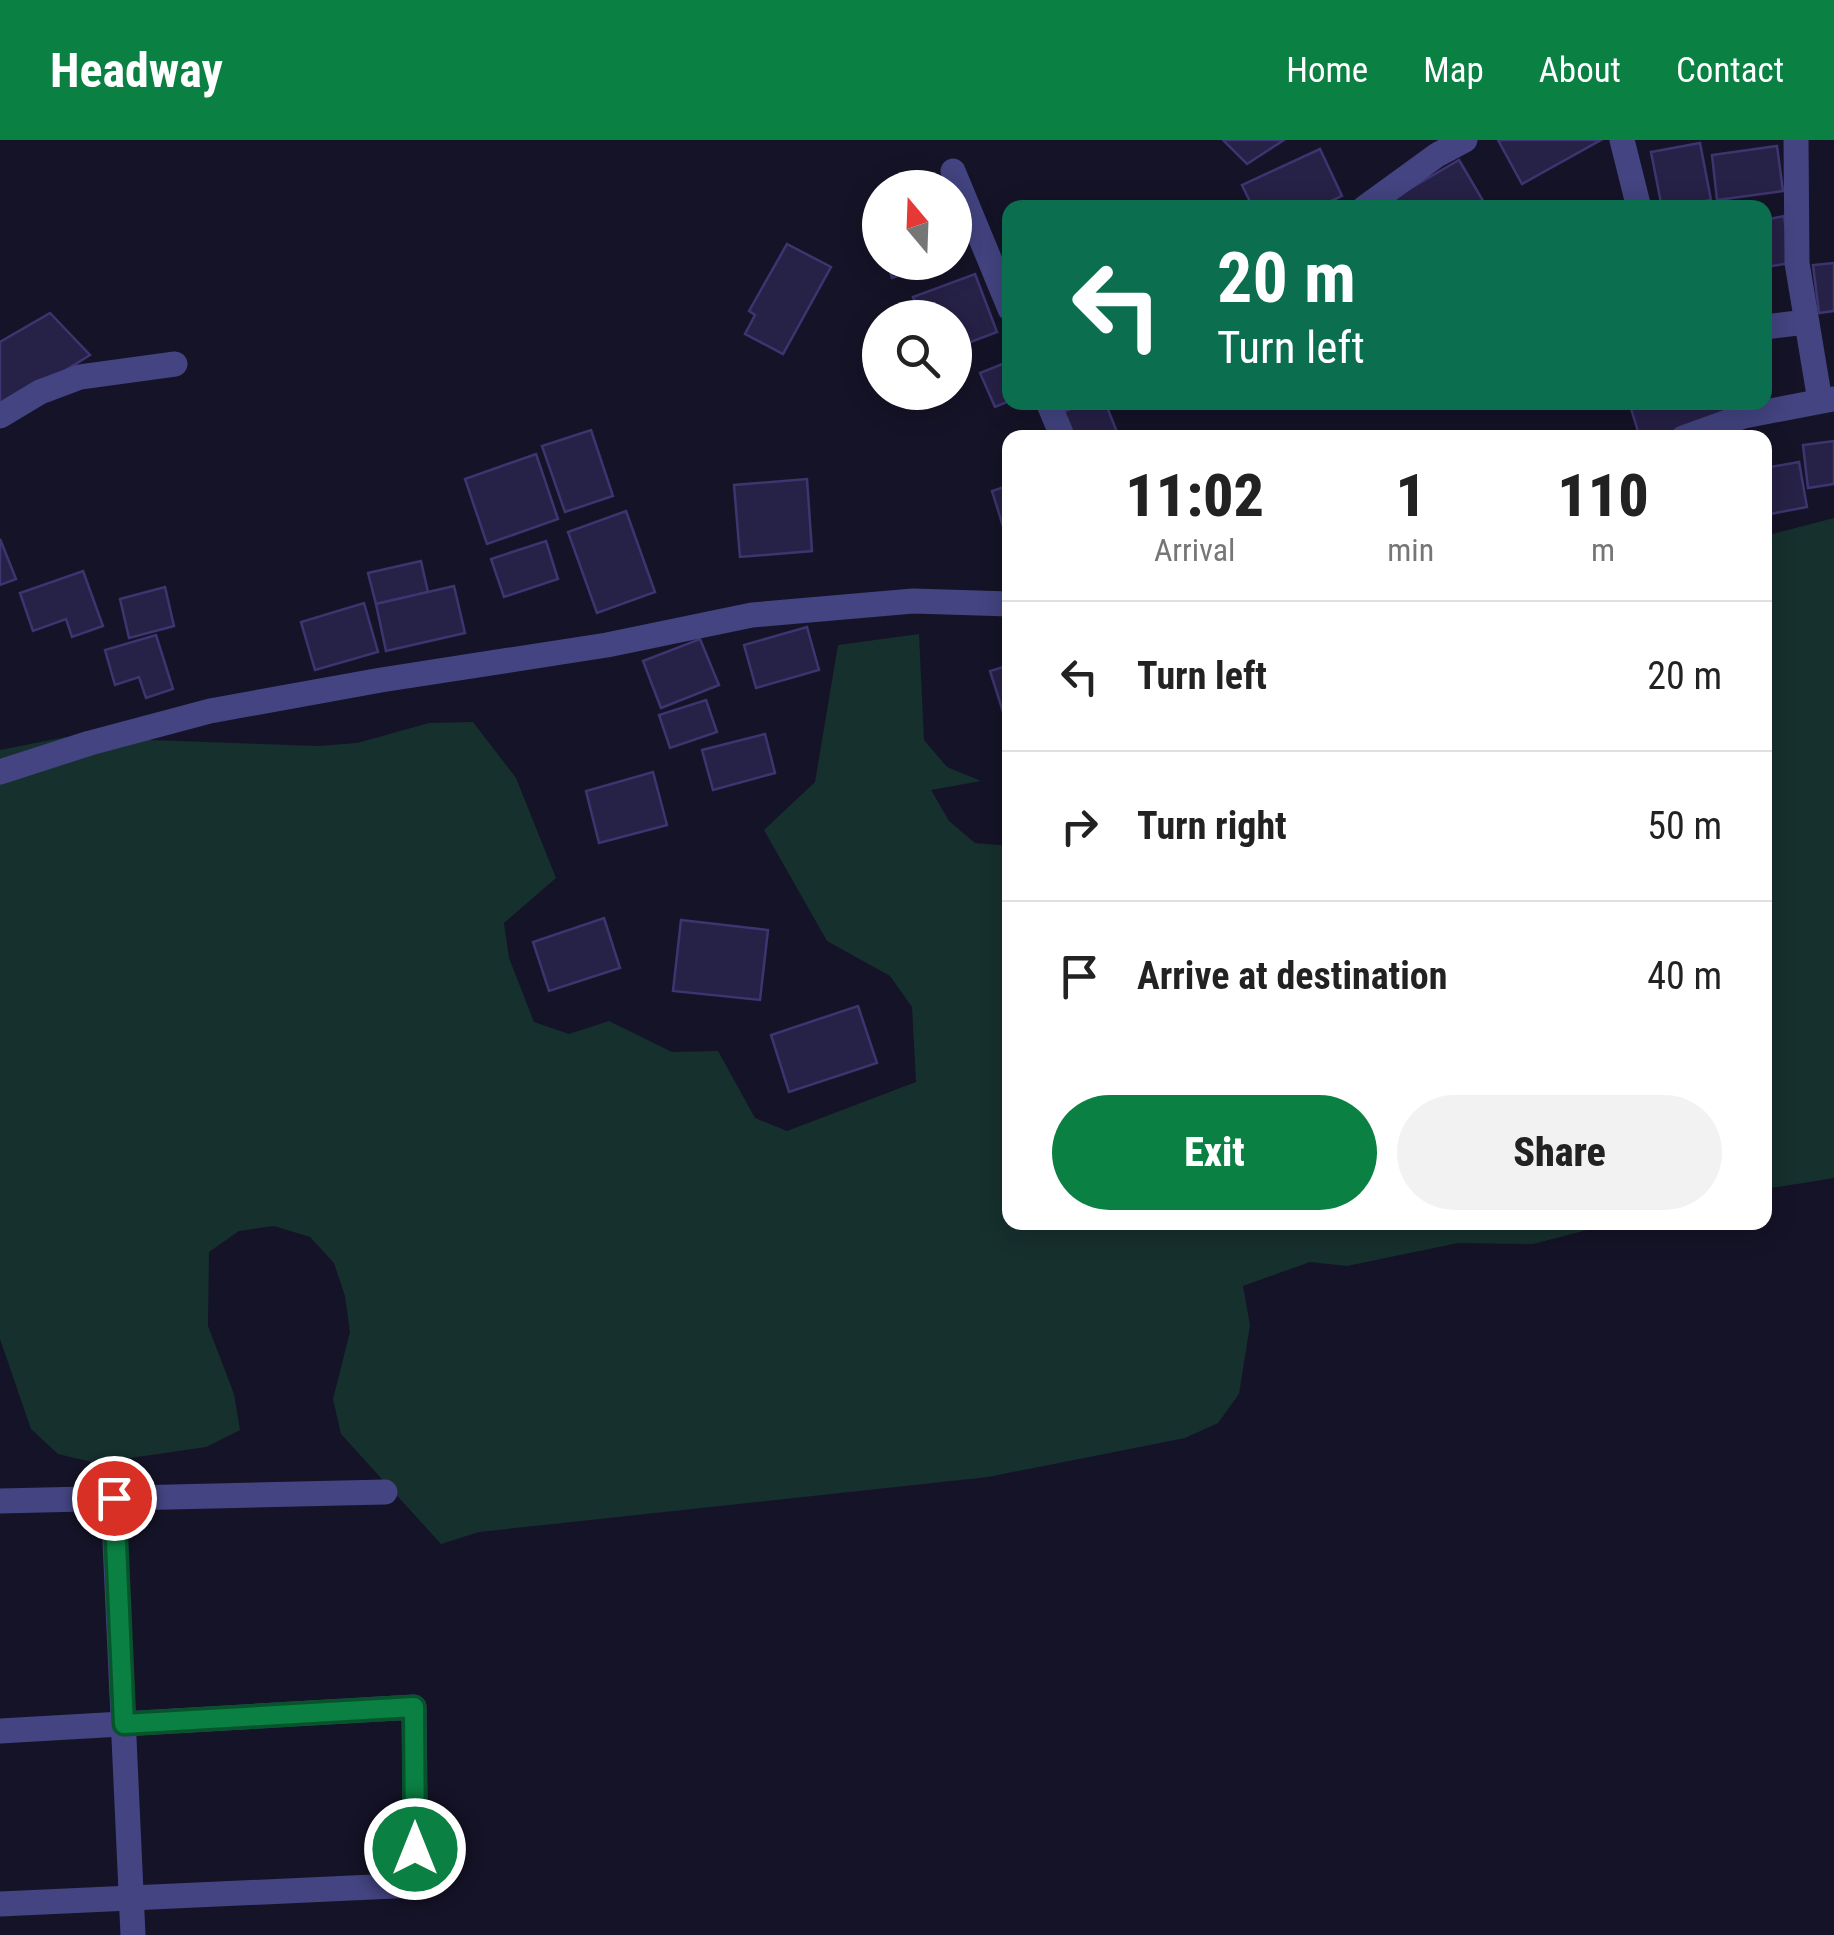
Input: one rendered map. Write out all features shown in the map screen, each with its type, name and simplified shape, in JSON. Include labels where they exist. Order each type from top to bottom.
[{"type":"street","points":[[1375,200],[1465,140]]},
{"type":"street","points":[[1622,140],[1638,200]]},
{"type":"street","points":[[1705,430],[1744,416],[1827,400],[1806,322],[1796,264],[1796,140]]},
{"type":"street","points":[[972,217],[1002,290]]},
{"type":"street","points":[[1772,326],[1806,322]]},
{"type":"street","points":[[0,416],[40,392],[80,377],[175,364]]},
{"type":"street","points":[[0,772],[90,742],[210,711],[607,645],[752,615],[913,601],[1002,604]]},
{"type":"street","points":[[0,1500],[385,1492]]},
{"type":"street","points":[[114,1498],[133,1935]]},
{"type":"street","points":[[0,1731],[414,1707],[416,1885],[0,1904]]},
{"type":"green space","points":[[1834,518],[1834,1178],[1772,1188],[1772,534]]},
{"type":"green space","points":[[919,634],[924,740],[947,767],[981,781],[931,790],[949,821],[975,843],[1002,845],[1002,1230],[1587,1230],[1533,1244],[1458,1243],[1347,1266],[1310,1262],[1243,1286],[1250,1325],[1239,1394],[1218,1423],[1185,1438],[988,1477],[479,1532],[441,1544],[341,1434],[333,1399],[350,1332],[345,1296],[334,1263],[310,1237],[274,1226],[239,1231],[209,1252],[208,1326],[234,1394],[240,1430],[206,1447],[96,1463],[58,1454],[31,1429],[0,1339],[0,750],[66,737],[318,746],[357,743],[429,723],[473,722],[516,778],[556,878],[504,923],[509,958],[534,1022],[569,1034],[609,1021],[672,1052],[718,1051],[755,1118],[787,1131],[916,1082],[912,1007],[890,976],[827,941],[764,830],[815,782],[838,645]]},
{"type":"building","points":[[1223,140],[1284,140],[1247,164]]},
{"type":"building","points":[[1498,140],[1601,140],[1522,184]]},
{"type":"building","points":[[1700,143],[1711,200],[1660,200],[1651,152]]},
{"type":"building","points":[[1777,146],[1783,191],[1717,200],[1712,155]]},
{"type":"building","points":[[1320,149],[1342,196],[1333,200],[1249,200],[1242,185]]},
{"type":"building","points":[[1459,160],[1483,200],[1391,200]]},
{"type":"building","points":[[1784,216],[1791,263],[1772,266],[1772,219]]},
{"type":"building","points":[[787,244],[831,267],[783,354],[745,334],[755,315],[749,311]]},
{"type":"building","points":[[1834,263],[1834,311],[1819,313],[1813,265]]},
{"type":"building","points":[[975,274],[997,332],[972,342],[972,300],[913,297],[959,280],[972,280]]},
{"type":"building","points":[[50,313],[90,355],[0,411],[0,342]]},
{"type":"building","points":[[1002,364],[1002,404],[995,407],[980,373]]},
{"type":"building","points":[[1108,410],[1116,430],[1067,430],[1061,413]]},
{"type":"building","points":[[1631,410],[1745,410],[1682,430],[1638,430]]},
{"type":"building","points":[[591,430],[613,496],[565,512],[542,446]]},
{"type":"building","points":[[1834,441],[1834,484],[1808,488],[1803,445]]},
{"type":"building","points":[[536,454],[558,519],[487,544],[465,479]]},
{"type":"building","points":[[1799,462],[1807,507],[1772,514],[1772,467]]},
{"type":"building","points":[[807,479],[812,551],[740,557],[734,485]]},
{"type":"building","points":[[1002,488],[1002,523],[992,491]]},
{"type":"building","points":[[626,511],[655,592],[597,613],[568,532]]},
{"type":"building","points":[[0,539],[16,579],[0,585]]},
{"type":"building","points":[[546,541],[558,579],[504,597],[491,559]]},
{"type":"building","points":[[421,561],[428,592],[376,604],[368,573]]},
{"type":"building","points":[[83,571],[103,626],[72,637],[66,619],[33,631],[20,593]]},
{"type":"building","points":[[454,586],[465,633],[386,651],[376,604]]},
{"type":"building","points":[[165,587],[174,626],[129,638],[120,599]]},
{"type":"building","points":[[364,603],[378,652],[315,670],[301,622]]},
{"type":"building","points":[[807,627],[819,670],[756,688],[744,645]]},
{"type":"building","points":[[156,635],[173,689],[146,698],[139,677],[115,685],[105,650]]},
{"type":"building","points":[[700,639],[719,685],[661,708],[643,661]]},
{"type":"building","points":[[1002,667],[1002,709],[990,671]]},
{"type":"building","points":[[706,700],[717,732],[670,748],[659,715]]},
{"type":"building","points":[[765,734],[775,773],[713,790],[702,750]]},
{"type":"building","points":[[653,772],[667,825],[599,843],[586,791]]},
{"type":"building","points":[[604,918],[620,968],[549,991],[533,942]]},
{"type":"building","points":[[681,920],[768,930],[760,1000],[673,991]]},
{"type":"building","points":[[858,1006],[877,1063],[789,1092],[771,1035]]},
{"type":"route","points":[[114,1498],[124,1724],[414,1707],[415,1849]]}]
